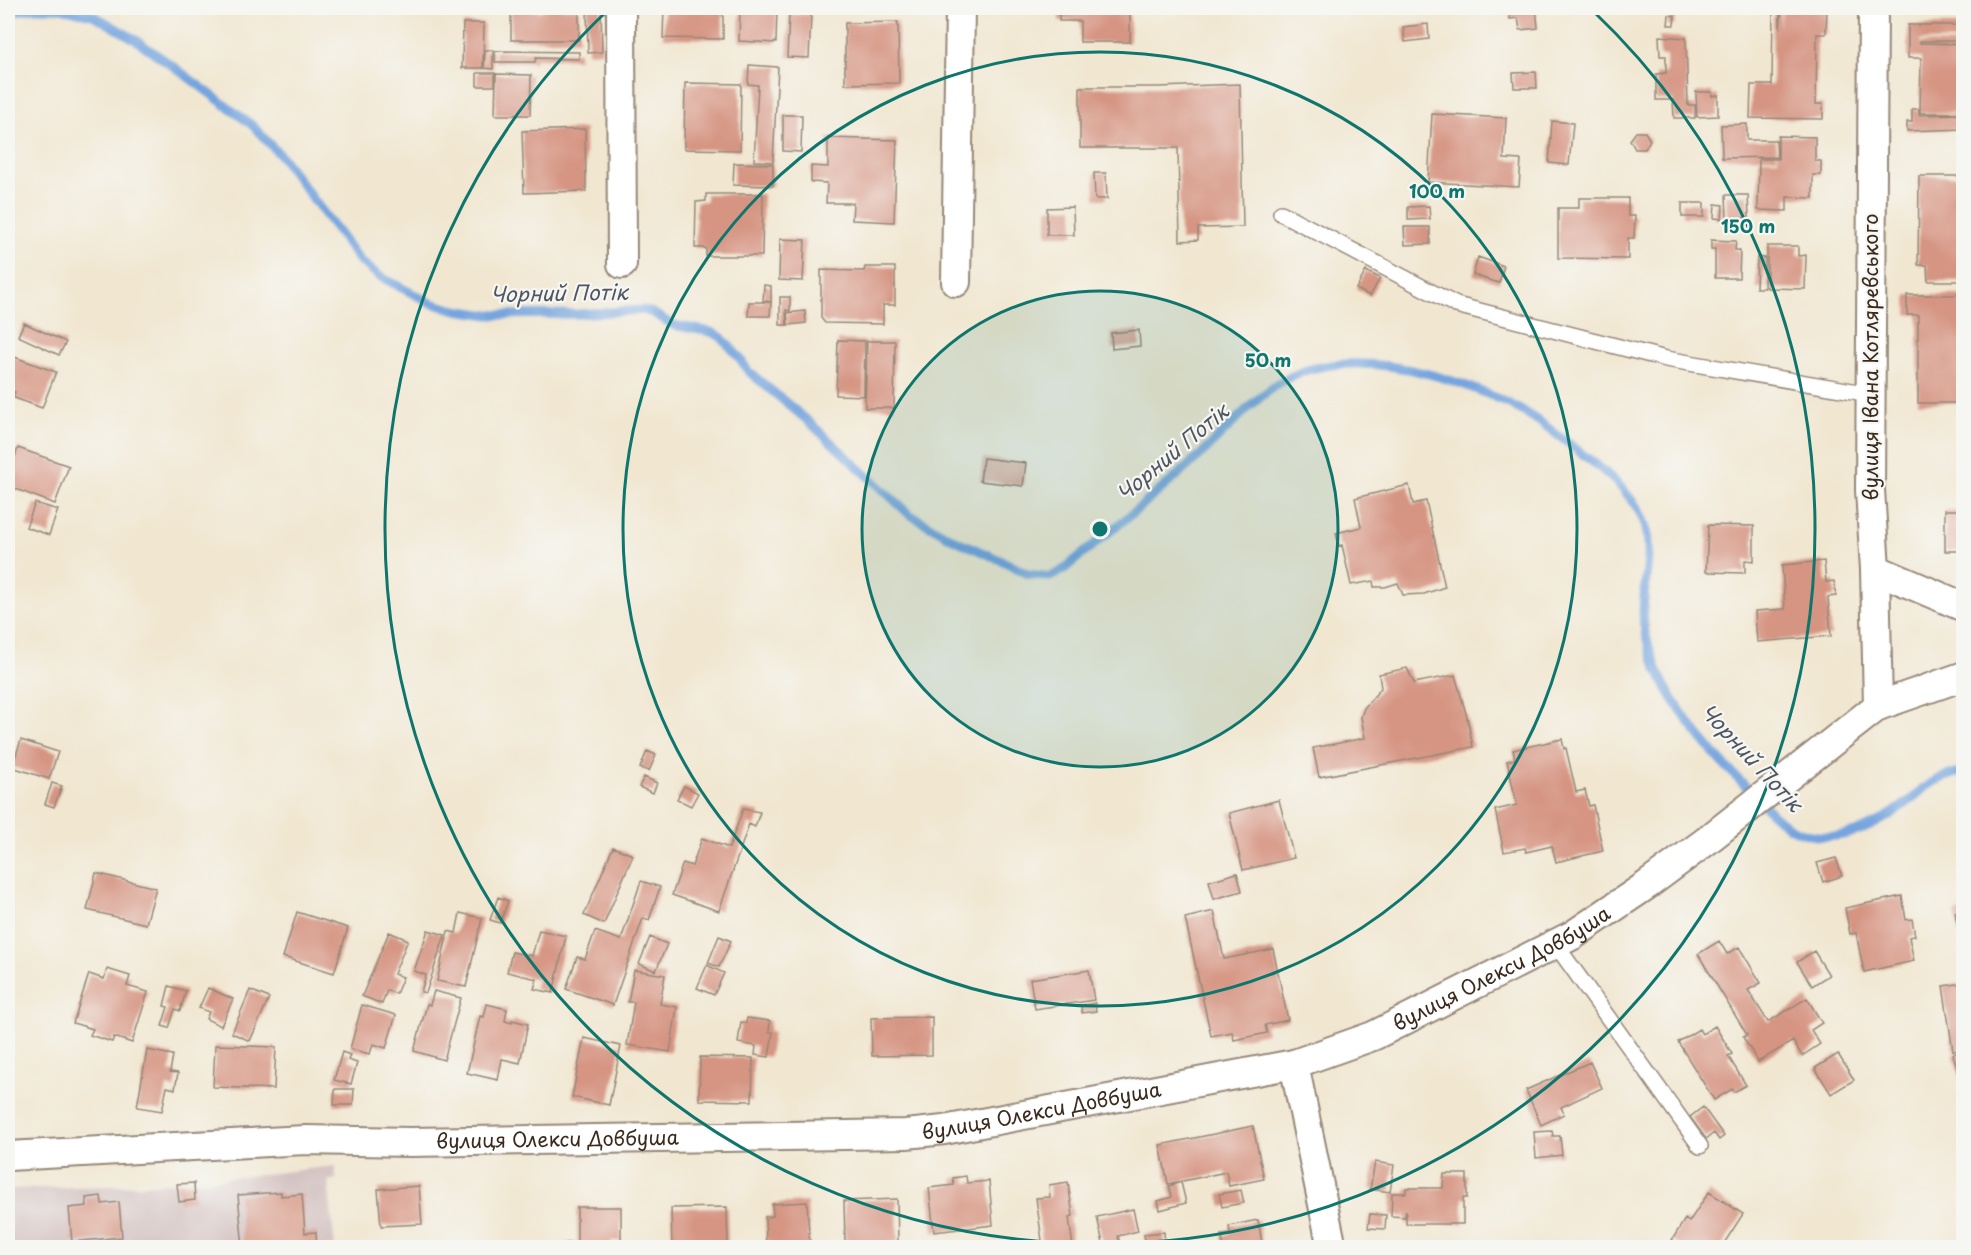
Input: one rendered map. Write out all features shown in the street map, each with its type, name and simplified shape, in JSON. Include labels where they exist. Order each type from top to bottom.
[{"type":"street","points":[[621,8],[622,264]]},
{"type":"street","points":[[956,282],[960,8]]},
{"type":"street","name":"вулиця Івана Котляревського","points":[[1873,8],[1870,490],[1875,569],[1878,706]]},
{"type":"street","points":[[1875,569],[1964,607]]},
{"type":"street","name":"вулиця Олекси Довбуша","points":[[8,1156],[305,1140],[410,1142],[906,1134],[956,1127],[1294,1064],[1373,1036],[1557,945],[1647,885],[1734,820],[1878,706],[1964,676]]},
{"type":"street","points":[[1294,1064],[1332,1248]]},
{"type":"lane","points":[[1281,213],[1456,305],[1666,359],[1870,394]]},
{"type":"lane","points":[[1557,945],[1700,1146]]},
{"type":"shaded area","points":[[335,1166],[336,1179],[328,1181],[335,1247],[8,1247],[8,1189],[143,1185]]},
{"type":"building","points":[[542,8],[579,8],[579,40],[511,40],[511,10],[542,11]]},
{"type":"building","points":[[587,8],[601,8],[602,52],[588,53]]},
{"type":"building","points":[[664,8],[723,8],[723,39],[663,38]]},
{"type":"building","points":[[740,8],[777,8],[776,43],[739,41]]},
{"type":"building","points":[[1059,8],[1130,8],[1130,42],[1080,42],[1080,21],[1059,21]]},
{"type":"building","points":[[1509,8],[1536,8],[1538,28],[1520,30],[1518,18],[1510,19]]},
{"type":"building","points":[[1773,8],[1780,8],[1780,28],[1782,8],[1827,8],[1826,34],[1817,34],[1816,104],[1823,104],[1823,119],[1750,118],[1751,85],[1772,85]]},
{"type":"building","points":[[1920,8],[1951,8],[1951,10],[1920,10]]},
{"type":"building","points":[[789,14],[811,15],[809,58],[787,57]]},
{"type":"building","points":[[1669,15],[1675,16],[1674,25],[1668,25]]},
{"type":"building","points":[[898,22],[899,83],[845,84],[845,23]]},
{"type":"building","points":[[463,23],[484,23],[483,68],[462,68]]},
{"type":"building","points":[[1428,24],[1429,39],[1405,42],[1403,27]]},
{"type":"building","points":[[1908,25],[1964,25],[1964,41],[1920,41],[1920,43],[1964,44],[1964,113],[1920,113],[1921,58],[1908,58]]},
{"type":"building","points":[[1659,36],[1686,38],[1688,105],[1695,105],[1695,118],[1674,118],[1673,100],[1656,100],[1656,74],[1666,73],[1666,56],[1660,56]]},
{"type":"building","points":[[485,50],[493,50],[493,69],[484,68]]},
{"type":"building","points":[[495,51],[579,52],[579,59],[536,58],[535,62],[495,62]]},
{"type":"building","points":[[749,65],[778,67],[773,162],[754,161],[758,85],[748,84]]},
{"type":"building","points":[[1536,72],[1537,88],[1514,88],[1513,73]]},
{"type":"building","points":[[477,73],[495,73],[495,86],[477,86]]},
{"type":"building","points":[[496,74],[531,75],[530,115],[495,115]]},
{"type":"building","points":[[685,83],[741,84],[740,150],[684,149]]},
{"type":"building","points":[[1240,84],[1243,227],[1198,228],[1198,240],[1180,241],[1178,148],[1080,148],[1080,87]]},
{"type":"building","points":[[1696,92],[1712,92],[1712,96],[1718,95],[1718,116],[1697,117]]},
{"type":"building","points":[[1912,109],[1919,109],[1919,115],[1964,114],[1964,129],[1907,131],[1907,122],[1912,122]]},
{"type":"building","points":[[1432,114],[1506,118],[1504,159],[1521,160],[1519,187],[1428,182]]},
{"type":"building","points":[[783,115],[802,115],[801,152],[783,151]]},
{"type":"building","points":[[1552,121],[1573,123],[1569,165],[1549,163]]},
{"type":"building","points":[[1747,124],[1747,140],[1776,140],[1777,157],[1722,158],[1721,125]]},
{"type":"building","points":[[585,129],[586,191],[524,193],[522,131]]},
{"type":"building","points":[[1636,132],[1645,132],[1650,140],[1645,149],[1635,149],[1630,140]]},
{"type":"building","points":[[1778,136],[1815,137],[1815,161],[1821,161],[1821,175],[1813,175],[1813,198],[1787,197],[1787,211],[1758,210],[1759,159],[1778,159]]},
{"type":"building","points":[[828,138],[897,140],[894,222],[852,220],[853,203],[826,203],[827,183],[811,182],[811,166],[828,167]]},
{"type":"building","points":[[734,163],[773,164],[773,186],[733,185]]},
{"type":"building","points":[[1094,173],[1106,173],[1107,199],[1095,199]]},
{"type":"building","points":[[1919,176],[1964,176],[1964,281],[1928,281],[1927,265],[1918,265]]},
{"type":"building","points":[[706,194],[763,194],[762,256],[706,256],[706,248],[695,248],[696,202],[706,201]]},
{"type":"building","points":[[1726,195],[1748,195],[1749,218],[1727,218]]},
{"type":"building","points":[[1579,198],[1628,198],[1628,216],[1635,216],[1634,238],[1628,238],[1628,259],[1558,258],[1558,208],[1579,208]]},
{"type":"building","points":[[1682,203],[1704,203],[1704,217],[1682,217]]},
{"type":"building","points":[[1715,204],[1723,205],[1722,219],[1714,218]]},
{"type":"building","points":[[1429,206],[1430,219],[1408,220],[1408,207]]},
{"type":"building","points":[[1073,207],[1074,235],[1047,235],[1047,208]]},
{"type":"building","points":[[1404,227],[1430,227],[1430,244],[1405,245]]},
{"type":"building","points":[[780,239],[805,240],[803,281],[779,280]]},
{"type":"building","points":[[1711,240],[1736,241],[1735,250],[1740,250],[1739,278],[1715,278],[1715,249],[1711,249]]},
{"type":"building","points":[[1767,246],[1798,246],[1798,256],[1806,255],[1805,289],[1767,288]]},
{"type":"building","points":[[1478,257],[1504,266],[1499,283],[1473,275]]},
{"type":"building","points":[[1757,257],[1765,258],[1764,288],[1756,288]]},
{"type":"building","points":[[865,267],[895,267],[895,305],[883,305],[883,324],[825,323],[821,318],[821,270],[864,271]]},
{"type":"building","points":[[1366,271],[1380,278],[1370,296],[1356,289]]},
{"type":"building","points":[[764,285],[771,286],[771,302],[763,301]]},
{"type":"building","points":[[1907,295],[1964,295],[1964,403],[1918,403],[1918,315],[1907,315]]},
{"type":"building","points":[[780,297],[790,297],[790,311],[786,310],[787,325],[780,325]]},
{"type":"building","points":[[749,302],[771,302],[770,316],[748,316]]},
{"type":"building","points":[[805,311],[806,323],[788,325],[787,313]]},
{"type":"building","points":[[24,323],[66,342],[59,355],[18,336]]},
{"type":"building","points":[[1139,330],[1140,346],[1112,349],[1111,333]]},
{"type":"building","points":[[838,340],[865,341],[864,396],[836,395]]},
{"type":"building","points":[[867,341],[895,341],[894,408],[865,408]]},
{"type":"building","points":[[9,355],[56,372],[42,408],[12,397],[15,392],[8,389]]},
{"type":"building","points":[[18,448],[69,466],[55,504],[8,486],[8,477]]},
{"type":"building","points":[[983,458],[1026,463],[1023,486],[980,481]]},
{"type":"building","points":[[1409,485],[1413,504],[1426,501],[1445,587],[1424,594],[1403,595],[1398,583],[1385,587],[1374,587],[1373,581],[1351,585],[1342,545],[1339,546],[1336,533],[1361,527],[1355,498]]},
{"type":"building","points":[[35,503],[58,510],[49,535],[26,527]]},
{"type":"building","points":[[1945,510],[1964,510],[1964,551],[1945,551]]},
{"type":"building","points":[[1708,525],[1754,526],[1754,561],[1745,560],[1745,573],[1706,572]]},
{"type":"building","points":[[1824,561],[1826,582],[1834,581],[1836,596],[1828,597],[1831,636],[1757,642],[1755,611],[1785,609],[1782,565]]},
{"type":"building","points":[[1407,668],[1414,683],[1455,675],[1473,747],[1319,777],[1313,748],[1365,738],[1361,717],[1364,708],[1381,688],[1379,674]]},
{"type":"building","points":[[1562,739],[1576,792],[1585,790],[1589,806],[1593,805],[1603,851],[1556,862],[1552,846],[1526,852],[1525,848],[1504,852],[1495,810],[1517,805],[1507,761],[1515,759],[1513,750]]},
{"type":"building","points":[[21,740],[58,752],[49,779],[12,767]]},
{"type":"building","points":[[647,751],[656,755],[649,771],[640,768]]},
{"type":"building","points":[[644,777],[657,783],[653,793],[639,787]]},
{"type":"building","points":[[52,783],[62,786],[54,807],[45,804]]},
{"type":"building","points":[[684,786],[698,793],[691,806],[677,799]]},
{"type":"building","points":[[1279,800],[1294,858],[1243,870],[1229,813]]},
{"type":"building","points":[[743,809],[760,812],[755,827],[749,824],[719,911],[672,895],[683,863],[692,866],[702,838],[729,848]]},
{"type":"building","points":[[613,847],[633,855],[604,924],[584,915]]},
{"type":"building","points":[[1836,858],[1842,876],[1823,882],[1817,863]]},
{"type":"building","points":[[96,873],[156,888],[146,924],[87,910]]},
{"type":"building","points":[[1237,873],[1242,891],[1214,899],[1209,881]]},
{"type":"building","points":[[641,881],[660,887],[649,920],[643,918],[613,1005],[566,989],[577,957],[585,959],[595,931],[621,940]]},
{"type":"building","points":[[1902,896],[1906,920],[1912,919],[1915,936],[1909,937],[1914,961],[1864,972],[1856,933],[1850,934],[1845,908]]},
{"type":"building","points":[[498,897],[508,901],[500,923],[490,920]]},
{"type":"building","points":[[1964,910],[1964,950],[1962,951],[1955,912]]},
{"type":"building","points":[[1214,911],[1224,959],[1273,949],[1288,1020],[1265,1025],[1267,1033],[1234,1040],[1232,1032],[1211,1036],[1185,918]]},
{"type":"building","points":[[297,912],[348,928],[334,973],[283,957]]},
{"type":"building","points":[[460,913],[482,918],[466,987],[437,981],[448,931],[456,933]]},
{"type":"building","points":[[428,930],[445,935],[426,993],[421,992],[426,975],[414,971]]},
{"type":"building","points":[[539,930],[566,936],[553,993],[534,989],[537,979],[507,972],[512,952],[532,956]]},
{"type":"building","points":[[389,932],[408,940],[394,974],[403,977],[396,994],[387,990],[382,1004],[362,996]]},
{"type":"building","points":[[719,936],[731,941],[719,967],[708,963]]},
{"type":"building","points":[[650,937],[667,944],[656,971],[639,964]]},
{"type":"building","points":[[1719,941],[1727,954],[1739,947],[1761,983],[1748,990],[1768,1022],[1807,998],[1822,1023],[1811,1030],[1820,1044],[1802,1056],[1793,1041],[1758,1062],[1743,1037],[1747,1035],[1698,954]]},
{"type":"building","points":[[1814,951],[1829,975],[1812,986],[1797,962]]},
{"type":"building","points":[[707,965],[724,973],[714,995],[697,988]]},
{"type":"building","points":[[107,969],[130,976],[127,986],[148,992],[132,1043],[114,1037],[112,1042],[90,1035],[93,1029],[73,1023],[89,974],[104,979]]},
{"type":"building","points":[[634,970],[665,975],[660,1004],[677,1007],[670,1052],[627,1045],[634,1002],[628,1002]]},
{"type":"building","points":[[1089,970],[1094,1000],[1035,1009],[1030,979]]},
{"type":"building","points":[[1964,983],[1964,1050],[1953,1051],[1943,986]]},
{"type":"building","points":[[169,986],[186,991],[180,1011],[175,1009],[169,1028],[162,1026],[168,1007],[164,1006]]},
{"type":"building","points":[[208,988],[233,999],[221,1026],[206,1019],[209,1012],[199,1008]]},
{"type":"building","points":[[250,990],[269,998],[250,1041],[232,1033]]},
{"type":"building","points":[[434,991],[461,998],[444,1060],[414,1051],[427,1004],[430,1005]]},
{"type":"building","points":[[1095,1003],[1096,1011],[1082,1013],[1081,1006]]},
{"type":"building","points":[[487,1004],[507,1009],[505,1021],[512,1023],[512,1020],[528,1024],[520,1063],[502,1059],[498,1080],[467,1073],[480,1016],[484,1017]]},
{"type":"building","points":[[362,1005],[396,1015],[386,1048],[373,1044],[370,1054],[350,1049]]},
{"type":"building","points":[[932,1017],[932,1055],[872,1056],[871,1018]]},
{"type":"building","points":[[747,1018],[770,1021],[769,1032],[773,1032],[769,1057],[755,1055],[756,1046],[738,1043],[741,1022],[746,1023]]},
{"type":"building","points":[[1715,1026],[1732,1054],[1728,1056],[1746,1085],[1734,1092],[1732,1089],[1714,1100],[1678,1042],[1699,1029],[1702,1034]]},
{"type":"building","points":[[584,1038],[621,1046],[609,1105],[572,1097]]},
{"type":"building","points":[[215,1045],[276,1047],[274,1089],[213,1087]]},
{"type":"building","points":[[147,1050],[173,1055],[170,1072],[178,1073],[175,1089],[167,1087],[162,1111],[137,1107]]},
{"type":"building","points":[[1964,1051],[1964,1088],[1963,1088],[1953,1054]]},
{"type":"building","points":[[342,1052],[350,1055],[348,1060],[357,1063],[351,1084],[334,1080]]},
{"type":"building","points":[[1838,1054],[1854,1080],[1831,1094],[1815,1068]]},
{"type":"building","points":[[700,1057],[753,1058],[752,1101],[699,1100]]},
{"type":"building","points":[[1590,1062],[1602,1088],[1561,1107],[1564,1114],[1541,1125],[1526,1090]]},
{"type":"building","points":[[335,1089],[354,1089],[353,1105],[334,1105]]},
{"type":"building","points":[[1703,1107],[1724,1136],[1719,1140],[1714,1133],[1706,1139],[1690,1117]]},
{"type":"building","points":[[1253,1126],[1264,1179],[1229,1186],[1226,1172],[1168,1184],[1160,1145]]},
{"type":"building","points":[[1552,1131],[1553,1136],[1560,1136],[1562,1155],[1536,1158],[1534,1132]]},
{"type":"building","points":[[1375,1162],[1394,1165],[1390,1192],[1370,1189]]},
{"type":"building","points":[[1444,1174],[1467,1174],[1467,1198],[1463,1198],[1463,1224],[1406,1224],[1406,1210],[1405,1217],[1391,1216],[1392,1193],[1406,1193],[1406,1188],[1443,1188]]},
{"type":"building","points":[[966,1176],[967,1183],[989,1181],[993,1225],[934,1232],[929,1188],[954,1185],[953,1178]]},
{"type":"building","points":[[1068,1182],[1073,1216],[1069,1217],[1073,1248],[1043,1248],[1036,1198],[1050,1197],[1049,1185]]},
{"type":"building","points":[[1181,1182],[1186,1203],[1160,1210],[1158,1201],[1172,1197],[1169,1186]]},
{"type":"building","points":[[194,1183],[195,1200],[179,1202],[177,1184]]},
{"type":"building","points":[[419,1186],[422,1224],[381,1226],[378,1189]]},
{"type":"building","points":[[1241,1190],[1244,1203],[1222,1207],[1219,1194]]},
{"type":"building","points":[[281,1192],[281,1196],[302,1194],[305,1233],[316,1232],[317,1248],[243,1248],[238,1195]]},
{"type":"building","points":[[1709,1192],[1743,1214],[1721,1248],[1685,1248],[1672,1240],[1685,1219],[1689,1222]]},
{"type":"building","points":[[101,1196],[102,1204],[119,1202],[122,1237],[72,1242],[69,1208],[87,1206],[86,1198]]},
{"type":"building","points":[[897,1199],[898,1242],[845,1244],[844,1201]]},
{"type":"building","points":[[807,1202],[810,1248],[773,1248],[773,1245],[766,1245],[765,1217],[773,1216],[772,1204]]},
{"type":"building","points":[[577,1207],[621,1207],[621,1241],[611,1241],[611,1248],[566,1248],[566,1243],[577,1243]]},
{"type":"building","points":[[727,1207],[728,1248],[672,1248],[671,1208]]},
{"type":"building","points":[[1133,1209],[1138,1231],[1118,1236],[1121,1248],[1104,1248],[1097,1217]]},
{"type":"building","points":[[1370,1214],[1386,1215],[1385,1229],[1368,1228]]},
{"type":"building","points":[[1258,1220],[1263,1248],[1224,1248],[1221,1235],[1230,1234],[1229,1226]]},
{"type":"building","points":[[1164,1232],[1165,1245],[1146,1248],[1144,1234]]},
{"type":"waterway","name":"Чорний Потік","points":[[8,13],[32,8],[61,8],[93,15],[133,38],[252,125],[280,155],[360,261],[379,276],[431,303],[489,315],[577,314],[643,310],[673,325],[711,332],[721,337],[748,371],[808,421],[909,514],[955,540],[1028,574],[1050,577],[1062,571],[1182,472],[1256,401],[1294,375],[1323,366],[1356,364],[1391,366],[1463,384],[1526,413],[1551,430],[1606,473],[1632,500],[1646,528],[1648,555],[1643,609],[1644,623],[1651,652],[1661,677],[1701,738],[1782,822],[1793,829],[1811,835],[1824,837],[1849,834],[1883,819],[1932,783],[1964,771]]}]
